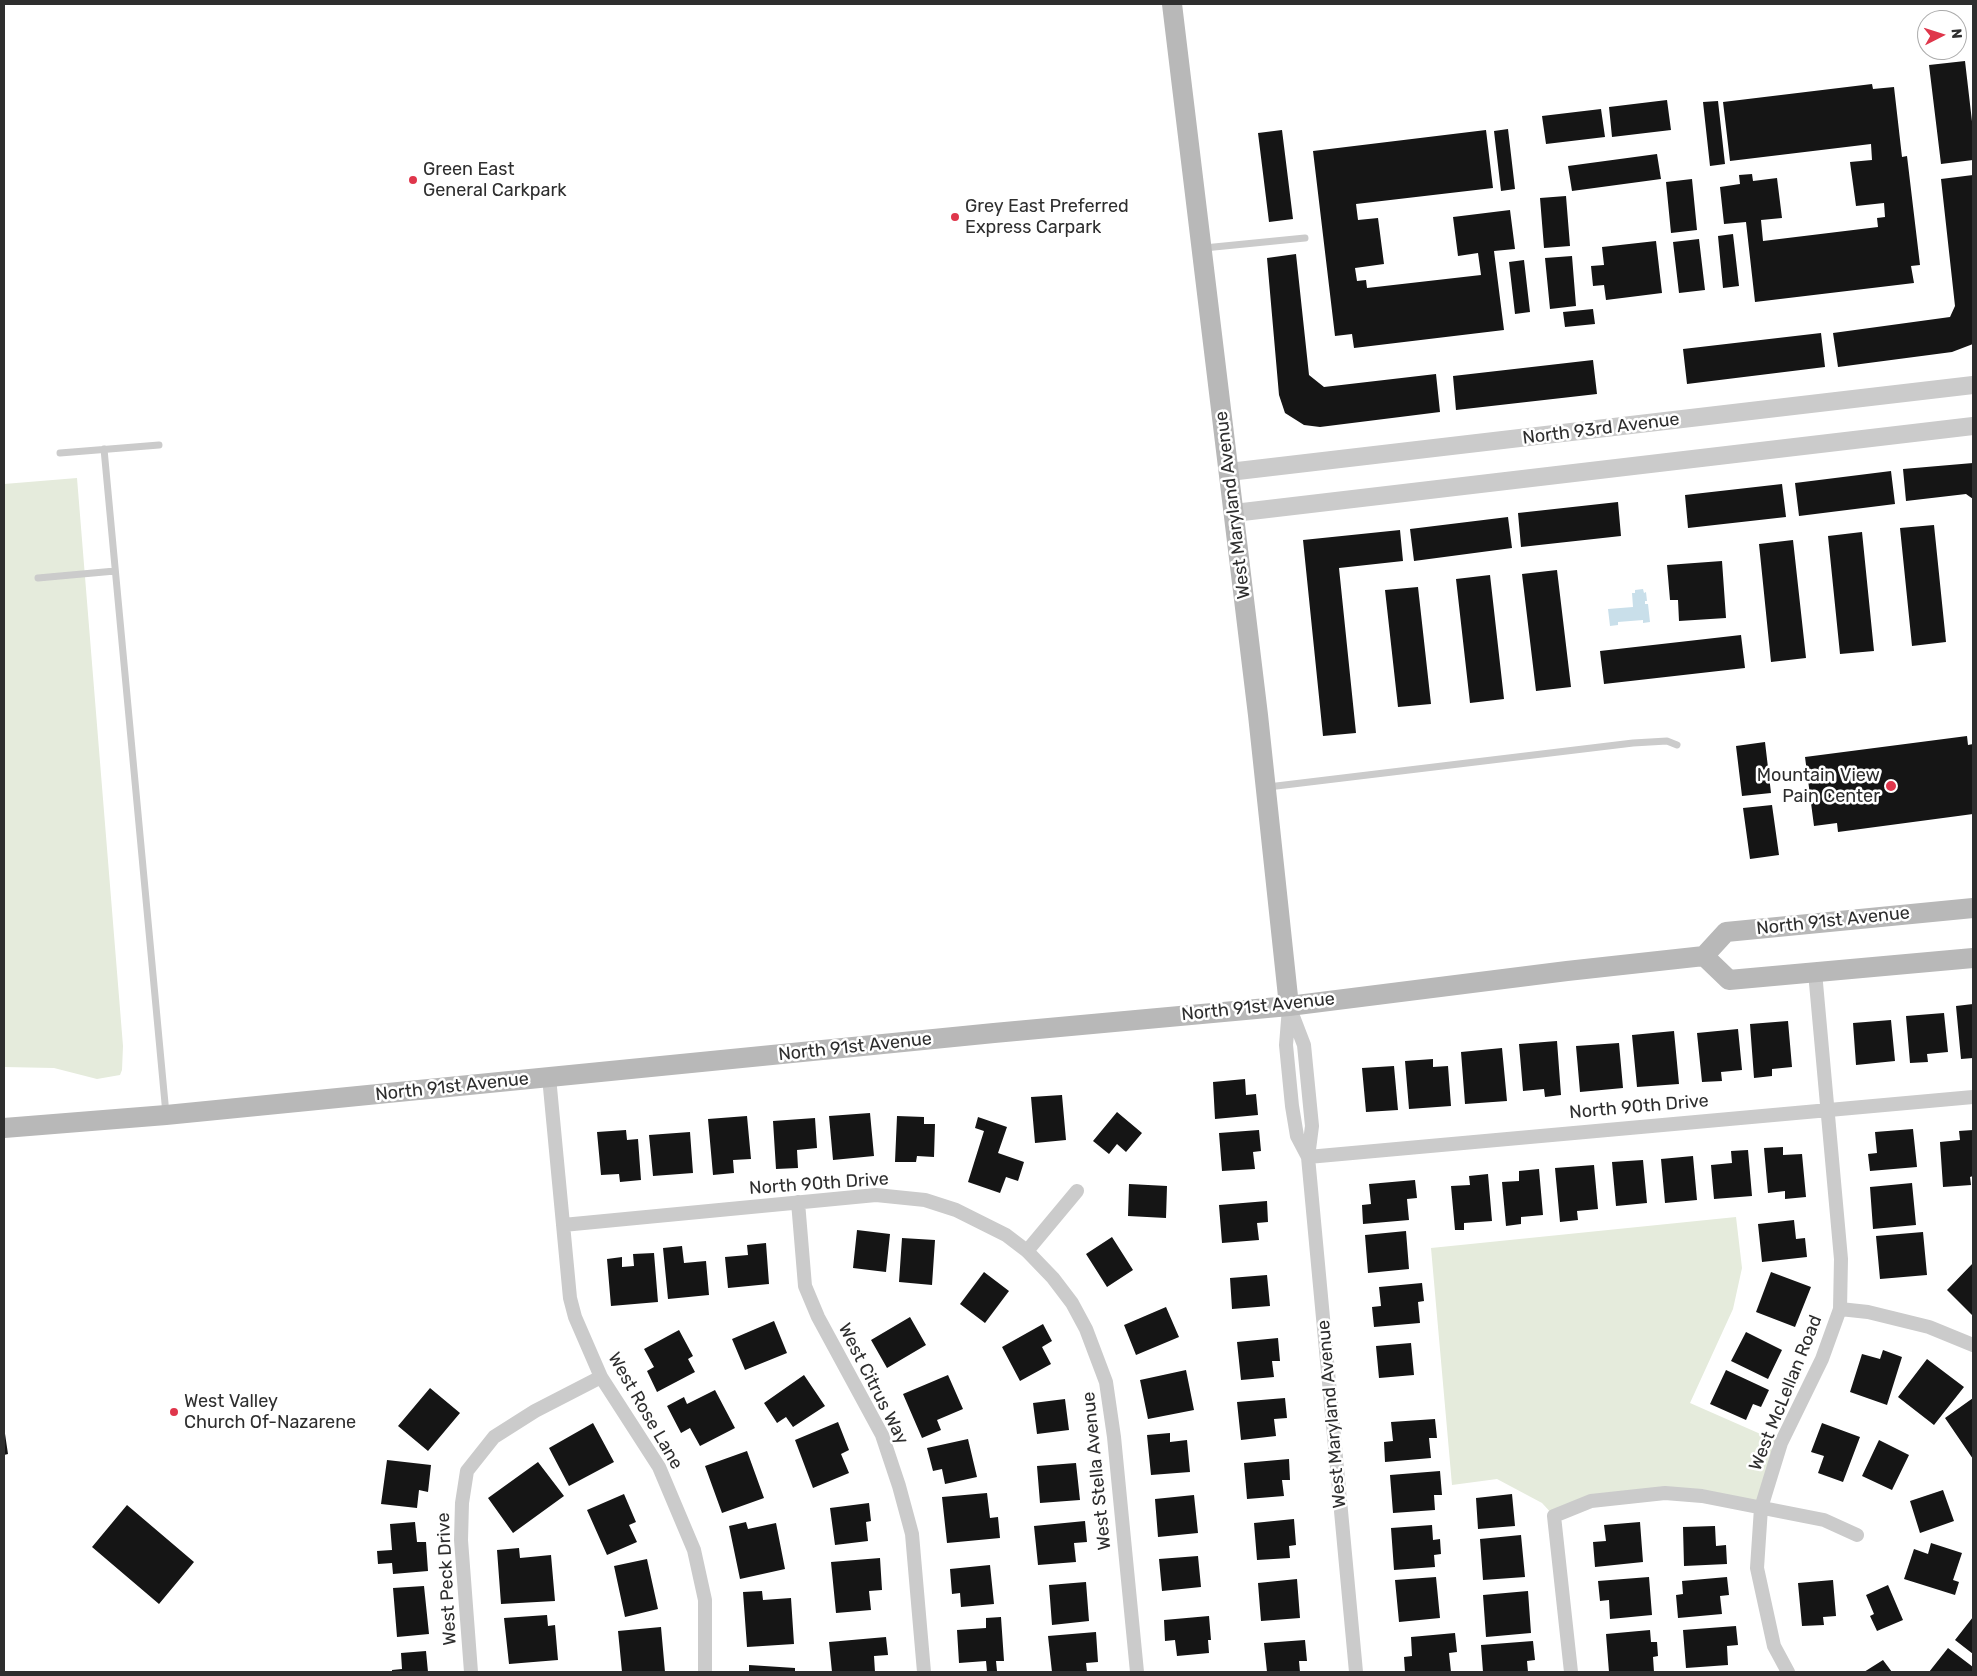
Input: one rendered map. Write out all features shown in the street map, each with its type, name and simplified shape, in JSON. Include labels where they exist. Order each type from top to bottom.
[{"type":"main road","name":"West Maryland Avenue","points":[[1172,4],[1234,513],[1289,1006]]},
{"type":"main road","name":"North 91st Avenue","points":[[4,1128],[166,1115],[1289,1006],[1483,981],[1704,956],[1726,932],[1973,908]]},
{"type":"main road","points":[[1704,956],[1729,980],[1973,958]]},
{"type":"street","name":"North 93rd Avenue","points":[[1229,472],[1973,385]]},
{"type":"street","points":[[1234,513],[1973,426]]},
{"type":"street","name":"West McLellan Road","points":[[1788,1672],[1774,1646],[1757,1568],[1761,1508],[1781,1443],[1822,1359],[1840,1309],[1841,1258],[1815,972]]},
{"type":"street","name":"West Maryland Avenue","points":[[1289,1006],[1286,1046],[1292,1106],[1297,1136],[1308,1157],[1356,1672]]},
{"type":"street","name":"West Rose Lane","points":[[549,1077],[573,1307],[601,1377],[659,1466],[694,1550],[705,1600],[705,1672]]},
{"type":"street","name":"North 90th Drive","points":[[1308,1157],[1827,1108],[1973,1097]]},
{"type":"street","points":[[1026,1251],[1077,1191]]},
{"type":"street","name":"North 90th Drive","points":[[563,1225],[876,1195],[925,1200],[956,1210],[1006,1235],[1026,1251],[1053,1278]]},
{"type":"street","name":"West Citrus Way","points":[[798,1202],[805,1286],[818,1317],[882,1435],[902,1496],[912,1534],[924,1672]]},
{"type":"street","name":"West Stella Avenue","points":[[1053,1278],[1072,1303],[1086,1328],[1106,1382],[1114,1437],[1137,1672]]},
{"type":"street","points":[[1840,1309],[1868,1312],[1929,1327],[1973,1345]]},
{"type":"street","name":"West Peck Drive","points":[[471,1672],[461,1540],[462,1503],[467,1472],[494,1437],[535,1411],[601,1377]]},
{"type":"street","points":[[1571,1672],[1554,1516],[1591,1501],[1665,1493],[1702,1496],[1824,1520],[1857,1535]]},
{"type":"lane","points":[[1202,248],[1305,238]]},
{"type":"lane","points":[[60,453],[159,445]]},
{"type":"lane","points":[[104,449],[166,1115]]},
{"type":"lane","points":[[38,578],[115,571]]},
{"type":"lane","points":[[1265,787],[1633,743],[1667,741],[1677,745]]},
{"type":"green space","points":[[77,478],[123,1046],[120,1075],[97,1079],[54,1068],[4,1067],[4,484]]},
{"type":"green space","points":[[1736,1217],[1742,1268],[1733,1309],[1690,1403],[1781,1443],[1761,1508],[1633,1495],[1554,1516],[1542,1503],[1497,1479],[1452,1485],[1431,1248]]},
{"type":"water","points":[[1643,589],[1644,593],[1646,592],[1647,601],[1645,601],[1645,604],[1648,604],[1650,622],[1643,623],[1643,620],[1618,622],[1618,625],[1610,626],[1608,609],[1633,607],[1632,593],[1635,593],[1635,590]]},
{"type":"building","points":[[1965,61],[1973,130],[1973,160],[1941,164],[1929,65]]},
{"type":"building","points":[[1872,84],[1873,89],[1894,87],[1902,157],[1907,156],[1920,265],[1911,266],[1914,283],[1755,302],[1746,222],[1724,224],[1720,187],[1740,184],[1739,175],[1752,174],[1753,181],[1777,178],[1782,218],[1761,220],[1763,241],[1878,227],[1877,218],[1885,217],[1884,203],[1856,206],[1850,162],[1872,160],[1871,144],[1730,161],[1723,102]]},
{"type":"building","points":[[1667,100],[1671,130],[1612,137],[1609,107]]},
{"type":"building","points":[[1718,101],[1725,164],[1710,166],[1703,102]]},
{"type":"building","points":[[1601,109],[1605,137],[1546,144],[1542,116]]},
{"type":"building","points":[[1508,129],[1515,189],[1501,191],[1494,131]]},
{"type":"building","points":[[1282,130],[1293,219],[1269,222],[1258,133]]},
{"type":"building","points":[[1486,130],[1493,188],[1356,204],[1358,220],[1378,218],[1384,264],[1355,268],[1357,281],[1366,280],[1367,288],[1481,275],[1478,253],[1458,256],[1453,217],[1510,210],[1515,249],[1494,251],[1504,330],[1354,348],[1352,334],[1335,336],[1313,151]]},
{"type":"building","points":[[1657,154],[1661,179],[1572,191],[1568,166]]},
{"type":"building","points":[[1973,175],[1973,344],[1952,352],[1838,367],[1833,333],[1950,317],[1955,306],[1941,179]]},
{"type":"building","points":[[1692,179],[1697,230],[1671,233],[1666,182]]},
{"type":"building","points":[[1566,196],[1570,246],[1544,248],[1540,198]]},
{"type":"building","points":[[1733,234],[1739,286],[1723,288],[1718,236]]},
{"type":"building","points":[[1699,239],[1705,290],[1679,293],[1673,242]]},
{"type":"building","points":[[1656,241],[1662,293],[1606,300],[1604,285],[1593,286],[1591,266],[1604,265],[1602,247]]},
{"type":"building","points":[[1296,254],[1309,375],[1324,387],[1436,374],[1440,412],[1320,427],[1304,425],[1285,413],[1279,395],[1267,258]]},
{"type":"building","points":[[1572,256],[1576,306],[1550,309],[1545,258]]},
{"type":"building","points":[[1524,260],[1530,312],[1515,314],[1509,262]]},
{"type":"building","points":[[1593,309],[1595,324],[1565,327],[1563,312]]},
{"type":"building","points":[[1821,333],[1825,367],[1687,384],[1683,349]]},
{"type":"building","points":[[1593,360],[1597,394],[1456,410],[1453,376]]},
{"type":"building","points":[[1973,463],[1973,499],[1966,494],[1906,501],[1903,469]]},
{"type":"building","points":[[1891,471],[1895,504],[1799,516],[1795,483]]},
{"type":"building","points":[[1782,484],[1786,517],[1688,528],[1685,495]]},
{"type":"building","points":[[1618,502],[1621,536],[1521,547],[1518,513]]},
{"type":"building","points":[[1508,517],[1512,548],[1414,561],[1410,529]]},
{"type":"building","points":[[1934,525],[1946,642],[1912,646],[1900,528]]},
{"type":"building","points":[[1400,530],[1403,561],[1339,568],[1356,733],[1323,736],[1303,540]]},
{"type":"building","points":[[1862,532],[1874,651],[1840,654],[1828,536]]},
{"type":"building","points":[[1793,540],[1806,658],[1771,662],[1759,544]]},
{"type":"building","points":[[1722,561],[1726,618],[1679,621],[1678,600],[1670,600],[1667,565]]},
{"type":"building","points":[[1557,570],[1571,687],[1536,691],[1522,574]]},
{"type":"building","points":[[1490,575],[1504,699],[1470,703],[1456,579]]},
{"type":"building","points":[[1418,587],[1431,704],[1398,707],[1385,590]]},
{"type":"building","points":[[1741,635],[1745,668],[1604,684],[1600,651]]},
{"type":"building","name":"Mountain View Pain Center","points":[[1967,736],[1968,745],[1973,744],[1973,814],[1838,832],[1837,823],[1814,826],[1805,757]]},
{"type":"building","points":[[1765,742],[1771,793],[1742,796],[1736,746]]},
{"type":"building","points":[[1772,805],[1779,855],[1750,859],[1743,808]]},
{"type":"building","points":[[1973,1004],[1973,1058],[1961,1059],[1956,1006]]},
{"type":"building","points":[[1944,1013],[1948,1052],[1927,1054],[1928,1062],[1910,1063],[1906,1016]]},
{"type":"building","points":[[1891,1020],[1895,1061],[1856,1065],[1853,1023]]},
{"type":"building","points":[[1788,1021],[1792,1067],[1772,1069],[1772,1076],[1754,1078],[1750,1024]]},
{"type":"building","points":[[1738,1029],[1742,1070],[1721,1072],[1722,1081],[1702,1082],[1697,1033]]},
{"type":"building","points":[[1674,1031],[1679,1084],[1637,1087],[1632,1035]]},
{"type":"building","points":[[1557,1041],[1561,1095],[1545,1097],[1544,1089],[1523,1091],[1519,1044]]},
{"type":"building","points":[[1619,1043],[1623,1088],[1580,1092],[1576,1046]]},
{"type":"building","points":[[1502,1048],[1507,1101],[1465,1104],[1461,1052]]},
{"type":"building","points":[[1433,1059],[1433,1067],[1448,1066],[1451,1106],[1409,1109],[1405,1061]]},
{"type":"building","points":[[1394,1066],[1398,1110],[1366,1112],[1362,1068]]},
{"type":"building","points":[[1245,1079],[1246,1095],[1256,1094],[1258,1115],[1215,1119],[1213,1082]]},
{"type":"building","points":[[1062,1095],[1066,1140],[1035,1143],[1031,1097]]},
{"type":"building","points":[[1117,1112],[1142,1133],[1126,1152],[1117,1144],[1109,1154],[1093,1141]]},
{"type":"building","points":[[870,1113],[874,1156],[833,1160],[829,1116]]},
{"type":"building","points":[[747,1116],[751,1159],[733,1160],[734,1173],[713,1175],[708,1119]]},
{"type":"building","points":[[897,1116],[924,1117],[924,1124],[935,1124],[934,1157],[917,1156],[916,1162],[895,1162]]},
{"type":"building","points":[[978,1117],[1007,1127],[998,1153],[1024,1162],[1018,1181],[1006,1177],[1000,1193],[968,1182],[984,1131],[975,1128]]},
{"type":"building","points":[[815,1118],[817,1148],[797,1150],[798,1168],[776,1169],[773,1121]]},
{"type":"building","points":[[1913,1129],[1917,1167],[1870,1171],[1868,1154],[1877,1153],[1875,1132]]},
{"type":"building","points":[[626,1130],[627,1140],[638,1139],[641,1180],[620,1182],[619,1174],[601,1175],[597,1132]]},
{"type":"building","points":[[1259,1130],[1261,1151],[1253,1152],[1255,1169],[1222,1171],[1219,1133]]},
{"type":"building","points":[[1973,1130],[1973,1176],[1970,1177],[1971,1185],[1943,1187],[1940,1142],[1960,1140],[1959,1131]]},
{"type":"building","points":[[690,1132],[693,1173],[653,1176],[649,1135]]},
{"type":"building","points":[[1783,1147],[1783,1155],[1802,1154],[1806,1197],[1785,1199],[1785,1191],[1768,1193],[1764,1148]]},
{"type":"building","points":[[1748,1150],[1752,1196],[1714,1199],[1711,1165],[1732,1163],[1731,1151]]},
{"type":"building","points":[[1693,1156],[1697,1200],[1665,1203],[1661,1159]]},
{"type":"building","points":[[1643,1160],[1647,1203],[1616,1206],[1612,1162]]},
{"type":"building","points":[[1594,1165],[1598,1209],[1577,1211],[1578,1220],[1560,1222],[1555,1168]]},
{"type":"building","points":[[1539,1169],[1543,1215],[1521,1217],[1521,1224],[1506,1226],[1502,1182],[1519,1181],[1519,1171]]},
{"type":"building","points":[[1488,1174],[1492,1221],[1464,1223],[1464,1230],[1455,1230],[1451,1186],[1470,1185],[1469,1176]]},
{"type":"building","points":[[1415,1180],[1417,1198],[1407,1199],[1409,1220],[1363,1224],[1362,1205],[1371,1204],[1369,1184]]},
{"type":"building","points":[[1912,1183],[1916,1225],[1873,1229],[1870,1187]]},
{"type":"building","points":[[1129,1184],[1167,1186],[1166,1218],[1128,1216]]},
{"type":"building","points":[[1267,1201],[1268,1222],[1257,1223],[1259,1240],[1222,1243],[1219,1205]]},
{"type":"building","points":[[1794,1220],[1796,1239],[1805,1238],[1807,1257],[1762,1262],[1758,1224]]},
{"type":"building","points":[[857,1230],[890,1234],[886,1272],[853,1268]]},
{"type":"building","points":[[1406,1231],[1409,1269],[1368,1273],[1365,1235]]},
{"type":"building","points":[[1923,1232],[1927,1275],[1880,1279],[1876,1236]]},
{"type":"building","points":[[1112,1237],[1133,1270],[1107,1287],[1086,1254]]},
{"type":"building","points":[[902,1238],[935,1240],[932,1285],[899,1282]]},
{"type":"building","points":[[766,1243],[769,1284],[728,1288],[725,1257],[748,1255],[747,1245]]},
{"type":"building","points":[[682,1246],[684,1263],[706,1261],[709,1295],[668,1299],[663,1248]]},
{"type":"building","points":[[654,1253],[658,1302],[611,1306],[607,1259],[622,1257],[622,1267],[634,1266],[633,1254]]},
{"type":"building","points":[[1973,1263],[1973,1316],[1947,1290]]},
{"type":"building","points":[[984,1272],[1009,1291],[985,1323],[960,1304]]},
{"type":"building","points":[[1771,1272],[1811,1287],[1795,1327],[1756,1312]]},
{"type":"building","points":[[1267,1275],[1270,1306],[1232,1309],[1230,1278]]},
{"type":"building","points":[[1422,1283],[1424,1301],[1418,1302],[1420,1323],[1374,1327],[1372,1307],[1381,1306],[1379,1287]]},
{"type":"building","points":[[1166,1307],[1179,1337],[1136,1355],[1124,1325]]},
{"type":"building","points":[[910,1317],[926,1345],[887,1368],[871,1340]]},
{"type":"building","points":[[774,1321],[787,1353],[745,1370],[732,1339]]},
{"type":"building","points":[[1043,1324],[1052,1341],[1042,1347],[1051,1364],[1020,1381],[1002,1347]]},
{"type":"building","points":[[679,1330],[693,1356],[688,1359],[695,1372],[657,1392],[647,1371],[654,1367],[644,1349]]},
{"type":"building","points":[[1746,1332],[1782,1350],[1768,1379],[1731,1361]]},
{"type":"building","points":[[1278,1338],[1280,1361],[1272,1361],[1274,1377],[1241,1380],[1237,1342]]},
{"type":"building","points":[[1411,1343],[1414,1375],[1379,1378],[1376,1346]]},
{"type":"building","points":[[1883,1350],[1902,1357],[1887,1405],[1850,1392],[1862,1354],[1880,1359]]},
{"type":"building","points":[[1927,1359],[1964,1387],[1934,1425],[1898,1397]]},
{"type":"building","points":[[1186,1370],[1194,1410],[1148,1419],[1140,1380]]},
{"type":"building","points":[[1726,1370],[1769,1390],[1761,1407],[1753,1404],[1746,1420],[1710,1404]]},
{"type":"building","points":[[804,1375],[825,1406],[793,1427],[786,1417],[777,1423],[764,1403]]},
{"type":"building","points":[[948,1375],[963,1409],[937,1420],[941,1430],[922,1438],[903,1394]]},
{"type":"building","points":[[430,1388],[460,1413],[428,1451],[398,1426]]},
{"type":"building","points":[[715,1390],[735,1428],[700,1446],[690,1428],[681,1433],[667,1406],[684,1397],[687,1404]]},
{"type":"building","points":[[1285,1398],[1287,1418],[1274,1419],[1276,1436],[1241,1440],[1237,1402]]},
{"type":"building","points":[[1973,1398],[1973,1459],[1945,1418]]},
{"type":"building","points":[[1065,1399],[1069,1430],[1037,1434],[1033,1403]]},
{"type":"building","points":[[1435,1419],[1437,1438],[1429,1438],[1431,1458],[1385,1462],[1384,1442],[1393,1441],[1391,1422]]},
{"type":"building","points":[[838,1422],[849,1450],[841,1454],[849,1473],[813,1488],[795,1440]]},
{"type":"building","points":[[593,1423],[614,1462],[569,1486],[549,1448]]},
{"type":"building","points":[[1822,1423],[1860,1437],[1843,1482],[1818,1473],[1824,1456],[1811,1452]]},
{"type":"building","points":[[4,1427],[8,1454],[4,1455]]},
{"type":"building","points":[[1170,1433],[1170,1442],[1187,1440],[1190,1472],[1151,1475],[1147,1435]]},
{"type":"building","points":[[968,1439],[977,1477],[945,1484],[942,1469],[933,1471],[927,1448]]},
{"type":"building","points":[[1879,1440],[1909,1455],[1892,1490],[1862,1476]]},
{"type":"building","points":[[747,1451],[764,1498],[722,1513],[705,1466]]},
{"type":"building","points":[[1289,1459],[1290,1480],[1282,1480],[1284,1496],[1247,1499],[1244,1463]]},
{"type":"building","points":[[387,1460],[431,1465],[428,1492],[419,1490],[417,1508],[381,1504]]},
{"type":"building","points":[[538,1462],[564,1496],[513,1533],[488,1498]]},
{"type":"building","points":[[1076,1463],[1080,1500],[1040,1503],[1037,1466]]},
{"type":"building","points":[[1440,1471],[1442,1495],[1434,1495],[1435,1510],[1393,1513],[1390,1475]]},
{"type":"building","points":[[1943,1490],[1954,1521],[1920,1533],[1910,1501]]},
{"type":"building","points":[[987,1493],[990,1518],[998,1517],[1000,1538],[947,1543],[942,1497]]},
{"type":"building","points":[[624,1494],[636,1522],[629,1525],[637,1542],[607,1555],[587,1510]]},
{"type":"building","points":[[1512,1494],[1515,1526],[1478,1529],[1476,1498]]},
{"type":"building","points":[[1194,1495],[1198,1533],[1158,1537],[1155,1499]]},
{"type":"building","points":[[869,1503],[871,1521],[866,1522],[868,1541],[835,1545],[830,1508]]},
{"type":"building","points":[[127,1505],[194,1562],[159,1604],[92,1547]]},
{"type":"building","points":[[1294,1519],[1296,1545],[1289,1546],[1290,1558],[1257,1560],[1254,1523]]},
{"type":"building","points":[[1085,1521],[1087,1542],[1074,1543],[1076,1562],[1038,1565],[1034,1526]]},
{"type":"building","points":[[415,1522],[417,1542],[426,1542],[428,1571],[393,1574],[392,1563],[378,1564],[377,1551],[392,1550],[390,1524]]},
{"type":"building","points":[[746,1522],[748,1529],[776,1523],[785,1569],[740,1579],[729,1526]]},
{"type":"building","points":[[1640,1522],[1643,1562],[1595,1567],[1593,1542],[1606,1541],[1604,1525]]},
{"type":"building","points":[[1432,1525],[1433,1540],[1440,1539],[1441,1554],[1434,1555],[1435,1567],[1394,1570],[1391,1528]]},
{"type":"building","points":[[1715,1526],[1716,1546],[1726,1545],[1727,1564],[1684,1566],[1683,1527]]},
{"type":"building","points":[[1521,1535],[1525,1577],[1483,1580],[1480,1539]]},
{"type":"building","points":[[1931,1543],[1962,1553],[1953,1580],[1959,1582],[1955,1595],[1904,1579],[1914,1549],[1928,1554]]},
{"type":"building","points":[[519,1548],[520,1558],[551,1555],[555,1601],[501,1604],[497,1550]]},
{"type":"building","points":[[1198,1556],[1201,1587],[1162,1591],[1159,1559]]},
{"type":"building","points":[[880,1558],[882,1590],[869,1591],[871,1610],[836,1613],[831,1562]]},
{"type":"building","points":[[647,1559],[658,1609],[625,1617],[614,1566]]},
{"type":"building","points":[[990,1565],[994,1604],[961,1607],[960,1593],[952,1594],[950,1569]]},
{"type":"building","points":[[1436,1577],[1440,1618],[1399,1622],[1395,1580]]},
{"type":"building","points":[[1649,1577],[1652,1615],[1610,1619],[1609,1600],[1600,1601],[1598,1581]]},
{"type":"building","points":[[1727,1577],[1729,1595],[1720,1596],[1722,1614],[1678,1618],[1676,1595],[1683,1594],[1682,1581]]},
{"type":"building","points":[[1297,1579],[1300,1618],[1261,1621],[1258,1583]]},
{"type":"building","points":[[1833,1580],[1836,1616],[1823,1617],[1824,1625],[1802,1626],[1798,1583]]},
{"type":"building","points":[[1086,1582],[1089,1621],[1052,1625],[1049,1585]]},
{"type":"building","points":[[1888,1585],[1903,1620],[1877,1631],[1870,1616],[1874,1614],[1866,1595]]},
{"type":"building","points":[[424,1586],[429,1634],[397,1637],[393,1588]]},
{"type":"building","points":[[762,1591],[763,1600],[791,1598],[794,1644],[747,1647],[743,1592]]},
{"type":"building","points":[[1528,1591],[1531,1633],[1486,1637],[1483,1595]]},
{"type":"building","points":[[547,1615],[548,1626],[555,1625],[558,1660],[509,1664],[504,1618]]},
{"type":"building","points":[[1209,1616],[1211,1640],[1208,1640],[1209,1653],[1177,1656],[1175,1640],[1165,1641],[1164,1620]]},
{"type":"building","points":[[1001,1617],[1004,1661],[996,1661],[997,1671],[987,1672],[986,1661],[959,1663],[957,1630],[986,1628],[986,1618]]},
{"type":"building","points":[[1973,1617],[1973,1654],[1955,1640]]},
{"type":"building","points":[[1736,1626],[1738,1645],[1727,1646],[1728,1665],[1686,1668],[1683,1630]]},
{"type":"building","points":[[661,1627],[665,1672],[622,1672],[618,1631]]},
{"type":"building","points":[[1650,1630],[1651,1642],[1657,1642],[1658,1656],[1653,1657],[1654,1672],[1609,1672],[1606,1634]]},
{"type":"building","points":[[1096,1632],[1098,1662],[1086,1663],[1087,1672],[1052,1672],[1048,1636]]},
{"type":"building","points":[[1455,1633],[1457,1652],[1449,1653],[1451,1672],[1405,1672],[1404,1657],[1412,1656],[1411,1637]]},
{"type":"building","points":[[886,1637],[888,1655],[874,1656],[875,1672],[832,1672],[829,1642]]},
{"type":"building","points":[[1305,1640],[1307,1661],[1299,1661],[1300,1672],[1267,1672],[1264,1643]]},
{"type":"building","points":[[1533,1641],[1535,1660],[1527,1661],[1528,1672],[1483,1672],[1481,1645]]},
{"type":"building","points":[[1948,1648],[1973,1667],[1973,1672],[1929,1672]]},
{"type":"building","points":[[426,1651],[428,1672],[392,1672],[392,1670],[402,1669],[401,1653]]},
{"type":"building","points":[[1883,1660],[1892,1672],[1864,1672]]},
{"type":"building","points":[[749,1665],[795,1668],[795,1672],[749,1672]]},
{"type":"place","name":"Green East General Carkpark","points":[[413,180]]},
{"type":"place","name":"Grey East Preferred Express Carpark","points":[[955,217]]},
{"type":"place","name":"Mountain View Pain Center","points":[[1891,786]]},
{"type":"place","name":"West Valley Church Of-Nazarene","points":[[174,1412]]}]
